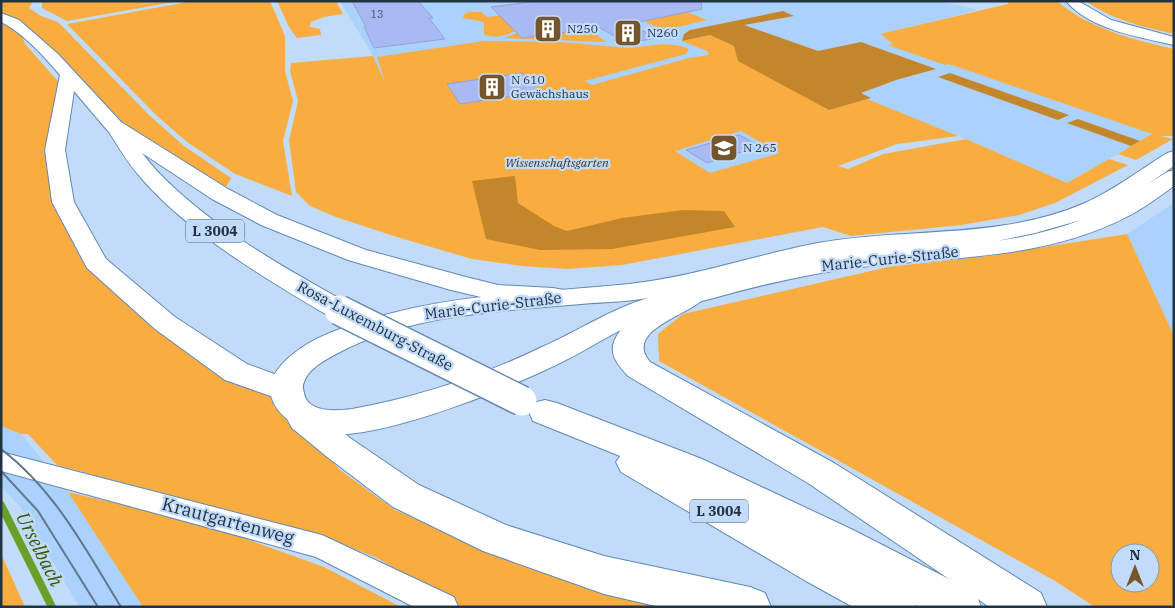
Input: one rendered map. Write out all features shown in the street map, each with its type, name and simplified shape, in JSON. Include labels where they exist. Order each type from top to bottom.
[{"type":"main road","name":"Rosa-Luxemburg-Straße","points":[[1,17],[14,22],[53,57],[114,126],[154,180],[254,260],[339,310],[534,407],[820,568],[895,607]]},
{"type":"main road","points":[[68,76],[55,150],[63,202],[96,263],[166,323],[236,372],[295,405],[338,447],[406,496],[497,539],[604,575],[750,607]]},
{"type":"main road","points":[[114,126],[220,194],[269,220],[357,254],[460,284],[498,292],[572,297]]},
{"type":"main road","name":"Marie-Curie-Straße","points":[[1174,157],[1094,208],[1038,227],[963,239],[843,246],[642,290],[444,309],[403,318],[361,331],[316,350],[294,370],[289,378],[295,405],[323,423],[344,422],[426,404],[480,386],[548,357],[635,312],[668,299],[692,296],[769,276],[822,266],[864,260],[1008,247],[1051,238],[1120,211],[1174,176]]},
{"type":"main road","points":[[692,296],[655,315],[636,331],[629,346],[629,356],[639,369],[821,473],[1026,607]]},
{"type":"main road","name":"Rosa-Luxemburg-Straße","points":[[534,407],[689,469],[837,541],[960,607]]},
{"type":"street","points":[[1071,1],[1088,13],[1111,23],[1174,41]]},
{"type":"street","name":"Krautgartenweg","points":[[1,461],[322,547],[444,607]]},
{"type":"shaded area","points":[[340,1],[941,1],[978,10],[880,34],[893,44],[1152,134],[1067,183],[958,136],[897,144],[837,166],[698,176],[388,88],[373,56]]},
{"type":"shaded area","points":[[783,11],[794,16],[744,25],[818,51],[861,42],[936,69],[896,80],[861,93],[871,98],[829,110],[738,61],[734,46],[710,35],[682,41],[684,34],[690,30]]},
{"type":"shaded area","points":[[950,73],[1069,115],[1058,120],[938,77]]},
{"type":"shaded area","points":[[1078,119],[1140,141],[1131,146],[1067,123]]},
{"type":"shaded area","points":[[515,176],[518,203],[554,226],[567,231],[622,218],[683,210],[724,211],[735,227],[612,249],[540,250],[486,239],[472,181]]},
{"type":"shaded area","points":[[1174,203],[1174,336],[1127,234]]},
{"type":"shaded area","points":[[1,426],[21,434],[68,492],[143,607],[79,607],[22,509],[1,486]]},
{"type":"green space","points":[[1,1],[33,1],[29,8],[41,16],[58,22],[150,116],[184,146],[231,178],[224,191],[114,126],[85,82],[22,22],[1,12]]},
{"type":"green space","points":[[42,1],[156,1],[137,5],[162,1],[179,1],[67,21],[42,8]]},
{"type":"green space","points":[[193,1],[270,1],[285,36],[285,71],[293,101],[283,141],[292,196],[235,174],[187,142],[156,115],[67,24]]},
{"type":"green space","points":[[277,1],[336,1],[343,14],[324,17],[311,22],[310,27],[320,29],[321,35],[297,38],[289,27]]},
{"type":"green space","points":[[1009,1],[1057,1],[1097,26],[1143,42],[1174,49],[1174,136],[1160,136],[1173,139],[1136,160],[1118,154],[1152,134],[888,45],[893,44],[880,34],[1008,4]]},
{"type":"green space","points":[[1086,1],[1174,1],[1174,34],[1117,18]]},
{"type":"green space","points":[[481,12],[487,17],[519,13],[516,31],[500,36],[488,36],[484,34],[484,22],[463,18],[464,14]]},
{"type":"green space","points":[[661,12],[670,16],[687,12],[707,20],[667,28],[652,25],[645,21],[651,15]]},
{"type":"green space","points":[[1,21],[22,35],[25,44],[63,87],[55,150],[54,206],[87,268],[277,397],[340,470],[395,510],[492,551],[667,607],[462,607],[377,558],[328,538],[57,465],[28,434],[21,434],[1,426]]},
{"type":"green space","points":[[586,27],[606,42],[504,38],[517,33]]},
{"type":"green space","name":"Wissenschaftsgarten","points":[[710,35],[735,46],[829,110],[867,99],[958,136],[897,144],[838,166],[848,169],[883,154],[966,139],[1067,183],[1109,159],[1128,165],[1055,203],[1019,215],[961,225],[851,236],[823,227],[622,265],[568,269],[522,266],[472,259],[336,217],[310,206],[296,192],[289,140],[298,101],[290,71],[291,63],[373,56],[385,82],[377,57],[484,41],[559,42],[629,48],[664,44],[689,49],[686,54],[585,81],[592,85],[689,58],[709,55],[707,51],[682,41]],"holes":[[[741,131],[780,153],[710,173],[675,151]]]},
{"type":"green space","points":[[1127,234],[1174,336],[1174,607],[1095,607],[1055,581],[659,361],[658,334],[683,314],[888,267],[988,256]]},
{"type":"green space","points":[[68,492],[208,525],[324,567],[401,607],[143,607]]},
{"type":"green space","points":[[1,554],[25,607],[1,607]]},
{"type":"building","points":[[352,1],[418,1],[433,18],[429,18],[445,39],[374,48],[364,27],[366,27]]},
{"type":"building","points":[[539,1],[701,1],[702,9],[629,24],[657,38],[627,43],[600,28],[522,38],[491,7]]},
{"type":"building","name":"N 610 Gewächshaus","points":[[522,73],[539,92],[460,104],[447,84]]},
{"type":"building","name":"N 265","points":[[739,135],[760,146],[707,163],[686,150]]},
{"type":"waterway","name":"Urselbach","points":[[1,505],[52,607]]},
{"type":"tram line","points":[[1,449],[38,483],[53,502],[82,543],[121,607]]},
{"type":"tram line","points":[[1,471],[38,511],[98,607]]},
{"type":"place","name":"N250","points":[[548,29]]},
{"type":"place","name":"N260","points":[[628,33]]},
{"type":"place","name":"N 610 Gewächshaus","points":[[492,87]]},
{"type":"place","name":"N 265","points":[[724,148]]}]
